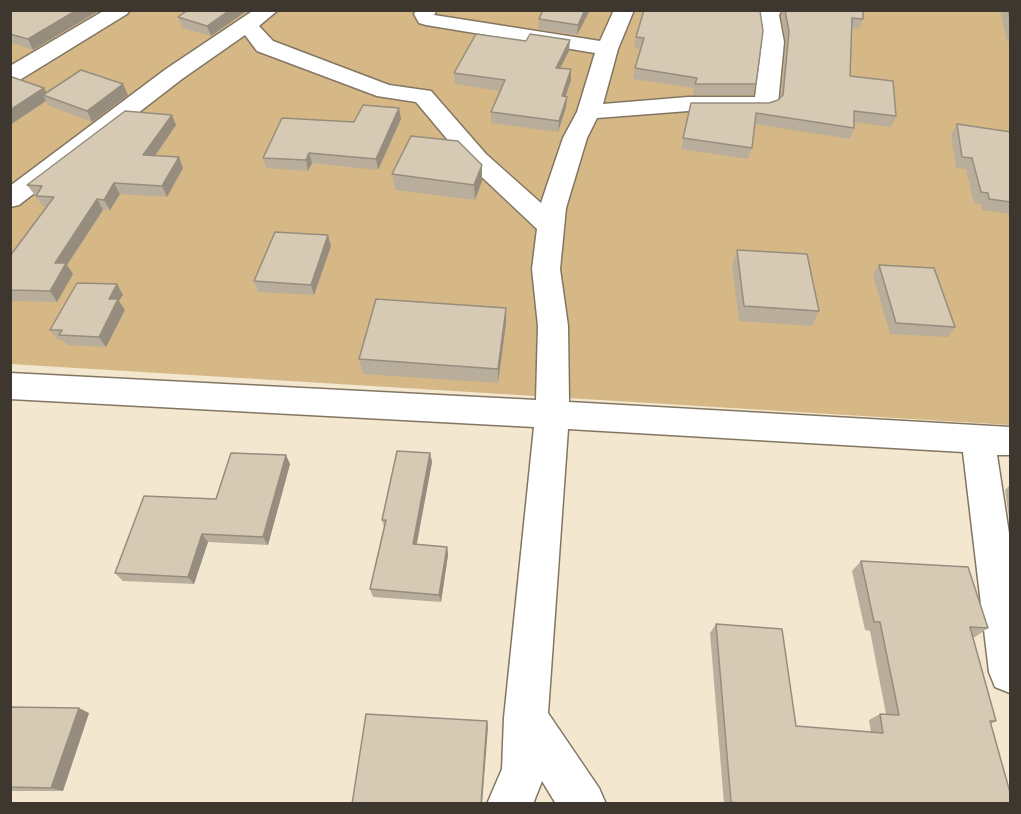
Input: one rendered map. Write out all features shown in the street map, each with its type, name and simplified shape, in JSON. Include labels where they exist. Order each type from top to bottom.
[{"type":"street","points":[[10,76],[120,10]]},
{"type":"street","points":[[10,199],[174,74],[248,26],[268,10]]},
{"type":"street","points":[[427,10],[424,14],[426,19],[435,21],[607,49]]},
{"type":"street","points":[[510,804],[524,770],[526,718],[552,415],[553,326],[546,269],[553,208],[575,138],[589,112],[607,49],[624,10]]},
{"type":"street","points":[[589,112],[688,104],[766,104],[773,42],[769,15],[772,10]]},
{"type":"street","points":[[248,26],[265,46],[385,91],[423,96],[477,159],[551,227]]},
{"type":"street","points":[[10,386],[994,440],[1003,628],[1011,672]]},
{"type":"street","points":[[526,718],[583,804]]},
{"type":"shaded area","points":[[10,11],[1010,11],[1010,425],[11,364]]},
{"type":"building","points":[[10,10],[77,10],[28,39],[10,34]]},
{"type":"building","points":[[188,10],[230,10],[207,26],[178,17]]},
{"type":"building","points":[[543,10],[585,10],[578,25],[539,19]]},
{"type":"building","points":[[644,10],[760,11],[763,31],[756,84],[695,84],[697,78],[635,68],[644,38],[636,37]]},
{"type":"building","points":[[785,10],[863,10],[863,19],[852,18],[850,76],[893,81],[896,116],[854,111],[854,128],[756,113],[752,148],[683,138],[691,103],[769,103],[778,100],[783,95],[789,32]]},
{"type":"building","points":[[476,34],[526,41],[530,34],[570,40],[556,68],[571,69],[562,96],[567,97],[559,121],[491,112],[505,80],[454,73]]},
{"type":"building","points":[[81,70],[123,84],[87,111],[43,95]]},
{"type":"building","points":[[12,77],[44,88],[10,110],[10,79]]},
{"type":"building","points":[[363,105],[399,108],[376,159],[309,153],[306,160],[263,158],[282,118],[354,122]]},
{"type":"building","points":[[125,111],[172,115],[143,155],[179,157],[162,186],[114,183],[104,200],[97,199],[55,263],[66,263],[50,291],[10,290],[10,256],[54,197],[36,196],[42,186],[27,185]]},
{"type":"building","points":[[957,124],[1011,132],[1011,202],[989,199],[988,193],[981,192],[972,158],[962,157]]},
{"type":"building","points":[[411,136],[458,141],[482,165],[474,185],[392,174]]},
{"type":"building","points":[[275,232],[328,235],[311,285],[254,281]]},
{"type":"building","points":[[737,250],[807,254],[819,311],[744,306]]},
{"type":"building","points":[[879,265],[934,268],[955,327],[896,323]]},
{"type":"building","points":[[77,283],[117,284],[109,299],[118,299],[99,337],[59,335],[62,330],[50,330]]},
{"type":"building","points":[[376,299],[506,308],[498,369],[359,359]]},
{"type":"building","points":[[397,451],[430,453],[413,544],[447,547],[439,595],[370,589],[386,520],[382,520]]},
{"type":"building","points":[[231,453],[286,455],[263,537],[202,534],[188,577],[115,573],[144,496],[216,499]]},
{"type":"building","points":[[861,561],[968,567],[988,628],[970,627],[996,721],[990,721],[1011,796],[1011,804],[745,804],[731,802],[716,624],[782,629],[796,726],[883,733],[880,714],[899,715],[880,622],[874,622]]},
{"type":"building","points":[[10,707],[79,708],[51,788],[10,787]]},
{"type":"building","points":[[366,714],[487,721],[481,804],[352,804]]}]
